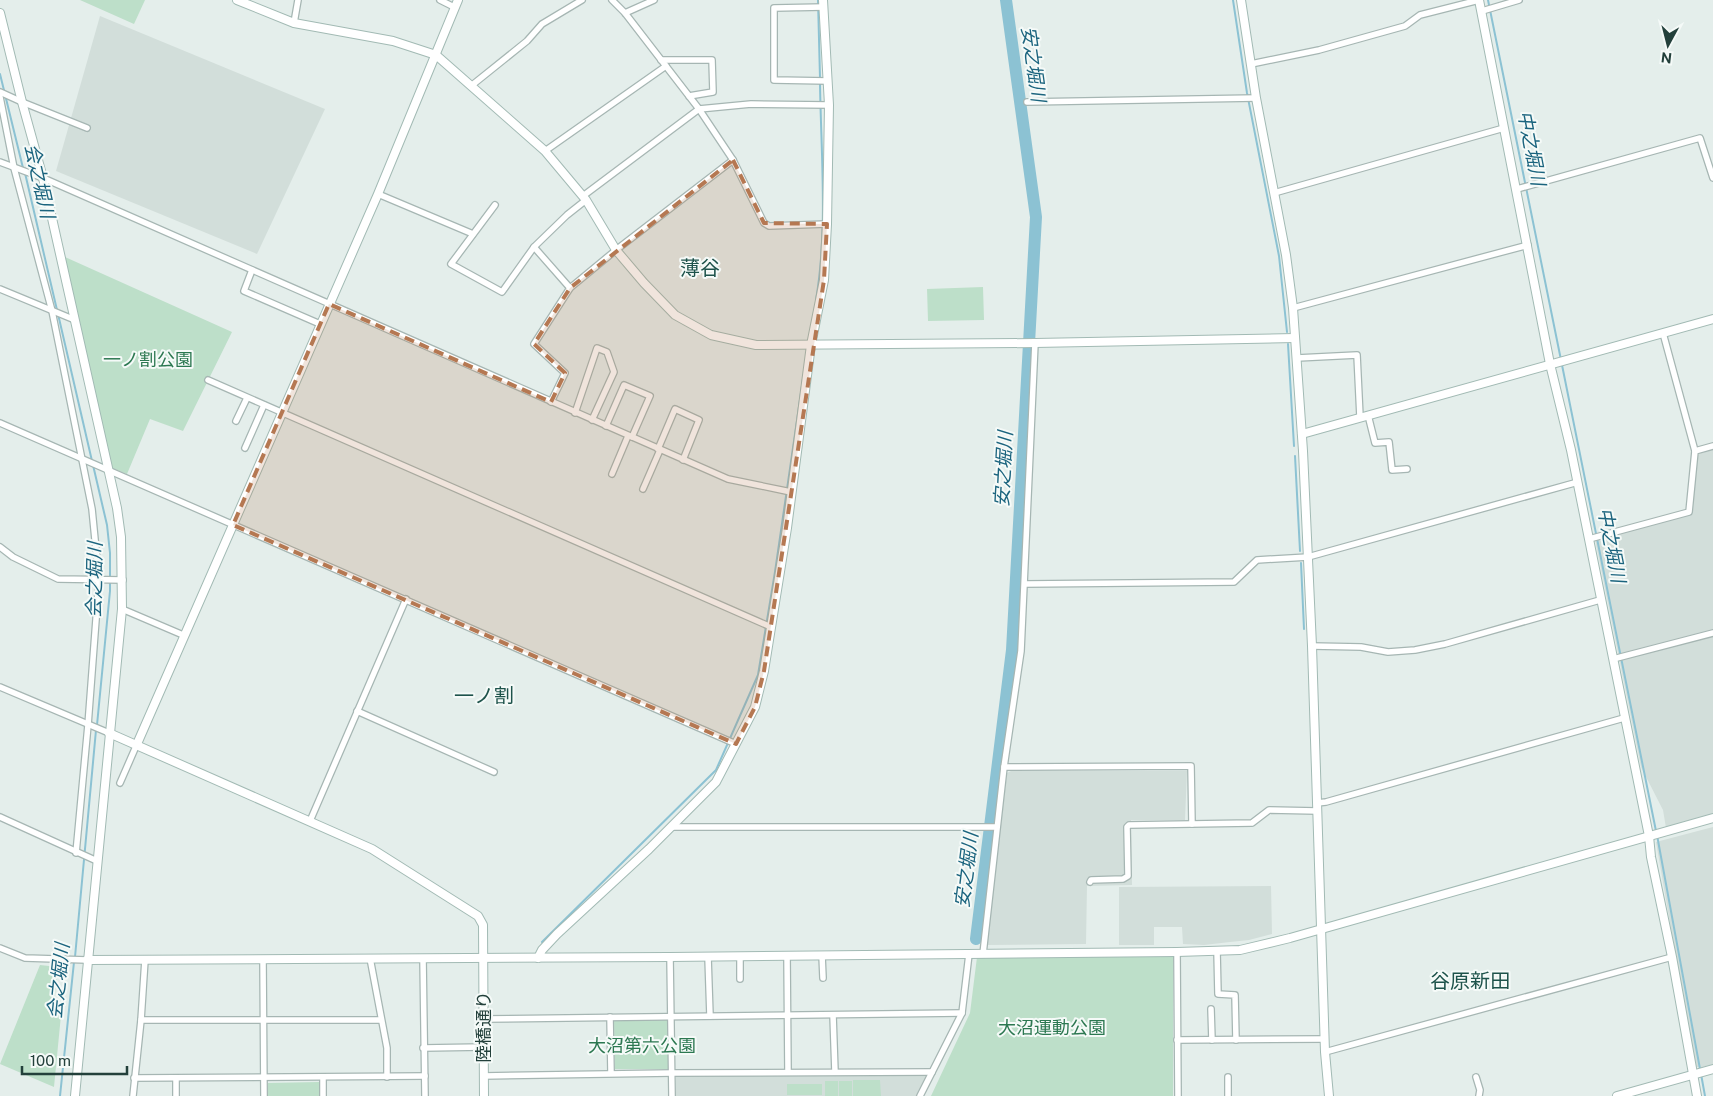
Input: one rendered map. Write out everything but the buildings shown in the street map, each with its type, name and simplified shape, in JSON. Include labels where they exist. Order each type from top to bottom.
[{"type":"street","points":[[236,0],[294,24],[393,41],[436,55],[545,150],[584,198],[616,250],[664,304],[676,315],[711,335],[756,345],[1035,343],[1295,338]]},
{"type":"street","points":[[294,24],[298,0]]},
{"type":"street","points":[[120,783],[183,635],[378,194],[436,55],[456,3],[440,0]]},
{"type":"street","points":[[471,86],[527,41],[542,24],[582,0]]},
{"type":"street","points":[[612,0],[625,13],[699,109],[733,160],[764,223],[769,226],[827,224]]},
{"type":"street","points":[[625,13],[654,0]]},
{"type":"street","points":[[1241,0],[1255,98],[1286,255],[1293,308],[1308,557],[1325,1052],[1329,1096]]},
{"type":"street","points":[[1251,64],[1319,50],[1405,26],[1420,15],[1479,0],[1504,128],[1519,189],[1550,364],[1578,482],[1600,600],[1649,836],[1651,857],[1672,957],[1697,1096]]},
{"type":"street","points":[[1482,11],[1520,0]]},
{"type":"street","points":[[538,958],[542,950],[557,934],[716,782],[755,706],[764,671],[811,345],[824,280],[827,224],[829,105],[828,81],[823,4],[774,8],[774,80],[828,81]]},
{"type":"street","points":[[0,13],[43,178],[117,508],[121,537],[122,609],[84,960],[75,1096]]},
{"type":"street","points":[[661,60],[712,60],[713,92],[689,96]]},
{"type":"street","points":[[545,150],[666,66]]},
{"type":"street","points":[[0,92],[87,128]]},
{"type":"street","points":[[0,97],[53,312],[86,460],[100,580],[76,853]]},
{"type":"street","points":[[1027,102],[1255,98]]},
{"type":"street","points":[[495,205],[451,264],[502,292],[534,247],[584,198],[699,109],[751,104],[829,105]]},
{"type":"street","points":[[1274,193],[1504,128]]},
{"type":"street","points":[[1519,189],[1700,138],[1713,178]]},
{"type":"street","points":[[551,402],[566,373],[534,344],[570,288],[733,160]]},
{"type":"street","points":[[0,162],[43,178],[728,479],[791,492]]},
{"type":"street","points":[[378,194],[473,234]]},
{"type":"street","points":[[1293,308],[1528,245]]},
{"type":"street","points":[[534,247],[570,288]]},
{"type":"street","points":[[252,270],[244,291],[320,324]]},
{"type":"street","points":[[0,289],[75,320]]},
{"type":"street","points":[[1302,434],[1713,319]]},
{"type":"street","points":[[1589,538],[1689,512],[1694,451],[1663,333]]},
{"type":"street","points":[[983,954],[996,827],[1021,651],[1035,343]]},
{"type":"street","points":[[575,413],[597,348],[607,352],[614,372],[592,420]]},
{"type":"street","points":[[1297,358],[1356,355],[1360,418]]},
{"type":"street","points":[[208,380],[771,627]]},
{"type":"street","points":[[606,426],[624,385],[650,396],[612,474]]},
{"type":"street","points":[[236,421],[247,398]]},
{"type":"street","points":[[245,448],[264,405]]},
{"type":"street","points":[[643,489],[676,409],[699,420],[683,460]]},
{"type":"street","points":[[1368,415],[1376,444],[1389,442],[1392,470],[1407,469]]},
{"type":"street","points":[[0,423],[736,744]]},
{"type":"street","points":[[1694,451],[1713,446]]},
{"type":"street","points":[[1025,584],[1234,582],[1258,560],[1308,557],[1578,482]]},
{"type":"street","points":[[0,547],[13,557],[58,579],[122,580]]},
{"type":"street","points":[[310,821],[406,600]]},
{"type":"street","points":[[1312,646],[1361,647],[1388,652],[1415,650],[1445,644],[1600,600]]},
{"type":"street","points":[[122,609],[183,635]]},
{"type":"street","points":[[1612,659],[1713,633]]},
{"type":"street","points":[[0,687],[109,733]]},
{"type":"street","points":[[358,711],[494,772]]},
{"type":"street","points":[[1090,882],[1091,880],[1123,879],[1128,876],[1127,827],[1130,825],[1252,824],[1269,810],[1317,807],[1326,802],[1624,718]]},
{"type":"street","name":"陸橋通り","points":[[109,733],[372,849],[478,916],[483,925],[484,1096]]},
{"type":"street","points":[[1004,767],[1191,766],[1192,824]]},
{"type":"street","points":[[0,817],[96,861]]},
{"type":"street","points":[[0,948],[25,958],[84,960],[708,957],[1240,950],[1265,945],[1713,818]]},
{"type":"street","points":[[671,827],[996,827]]},
{"type":"street","points":[[1217,951],[1218,994],[1235,995],[1236,1040]]},
{"type":"street","points":[[1177,952],[1178,1096]]},
{"type":"street","points":[[920,1096],[962,1013],[969,954]]},
{"type":"street","points":[[822,955],[823,978]]},
{"type":"street","points":[[740,956],[740,979]]},
{"type":"street","points":[[787,956],[788,1072]]},
{"type":"street","points":[[670,957],[672,1096]]},
{"type":"street","points":[[708,957],[710,1016]]},
{"type":"street","points":[[1325,1052],[1672,957]]},
{"type":"street","points":[[370,958],[386,1048],[387,1077]]},
{"type":"street","points":[[423,958],[425,1096]]},
{"type":"street","points":[[133,1096],[145,960]]},
{"type":"street","points":[[263,960],[264,1096]]},
{"type":"street","points":[[1212,1009],[1212,1040]]},
{"type":"street","points":[[483,1019],[962,1013]]},
{"type":"street","points":[[833,1015],[834,1072]]},
{"type":"street","points":[[610,1017],[611,1073]]},
{"type":"street","points":[[141,1020],[381,1020]]},
{"type":"street","points":[[1177,1040],[1325,1039]]},
{"type":"street","points":[[423,1048],[483,1047]]},
{"type":"street","points":[[1617,1096],[1713,1069]]},
{"type":"street","points":[[483,1076],[611,1073],[932,1072]]},
{"type":"street","points":[[134,1078],[425,1076]]},
{"type":"street","points":[[1476,1076],[1480,1090],[1479,1096]]},
{"type":"street","points":[[323,1077],[323,1096]]},
{"type":"street","points":[[1228,1077],[1228,1096]]},
{"type":"street","points":[[176,1078],[176,1096]]},
{"type":"highlighted area","points":[[733,160],[764,223],[827,224],[824,280],[764,671],[755,707],[736,744],[233,525],[329,304],[551,402],[565,373],[534,344],[570,288]]},
{"type":"shaded area","points":[[100,16],[325,109],[257,254],[56,171]]},
{"type":"shaded area","points":[[1713,450],[1713,815],[1666,828],[1663,810],[1641,767],[1595,539],[1693,510],[1697,454]]},
{"type":"shaded area","points":[[1011,771],[1187,771],[1185,820],[1131,820],[1132,885],[1087,886],[1086,944],[987,945],[1007,773]]},
{"type":"shaded area","points":[[1713,827],[1713,1064],[1695,1067],[1656,842]]},
{"type":"shaded area","points":[[1271,886],[1272,934],[1249,940],[1204,945],[1183,944],[1182,927],[1154,927],[1154,945],[1119,945],[1119,887]]},
{"type":"shaded area","points":[[932,1072],[919,1096],[676,1096],[676,1077],[678,1075]]},
{"type":"green space","points":[[80,0],[145,0],[134,24]]},
{"type":"green space","name":"一ノ割公園","points":[[65,257],[232,332],[183,431],[150,419],[127,474],[110,467]]},
{"type":"green space","points":[[983,287],[984,320],[928,321],[927,289]]},
{"type":"green space","name":"大沼運動公園","points":[[977,957],[1173,957],[1173,1096],[931,1096],[970,1013]]},
{"type":"green space","points":[[40,965],[58,967],[53,1013],[61,1015],[54,1087],[0,1064]]},
{"type":"green space","name":"大沼第六公園","points":[[669,1019],[669,1069],[615,1069],[614,1020]]},
{"type":"green space","points":[[853,1080],[867,1080],[867,1096],[853,1096]]},
{"type":"green space","points":[[867,1080],[880,1080],[881,1096],[867,1096]]},
{"type":"green space","points":[[825,1081],[838,1081],[838,1096],[825,1096]]},
{"type":"green space","points":[[839,1081],[852,1081],[852,1096],[839,1096]]},
{"type":"green space","points":[[319,1082],[319,1096],[268,1096],[268,1083]]},
{"type":"green space","points":[[787,1084],[822,1084],[822,1095],[787,1095]]},
{"type":"waterway","points":[[818,0],[820,78]]},
{"type":"waterway","name":"安之堀川","points":[[976,939],[1012,650],[1036,217],[1006,0]]},
{"type":"waterway","points":[[1233,0],[1247,93],[1279,256],[1287,332]]},
{"type":"waterway","name":"中之堀川","points":[[1488,0],[1561,360]]},
{"type":"waterway","name":"会之堀川","points":[[0,74],[23,168]]},
{"type":"waterway","points":[[816,300],[820,273],[823,219],[820,83]]},
{"type":"waterway","name":"会之堀川","points":[[25,173],[57,310]]},
{"type":"waterway","name":"会之堀川","points":[[58,314],[92,461]]},
{"type":"waterway","points":[[1288,344],[1294,446]]},
{"type":"waterway","name":"中之堀川","points":[[1562,365],[1656,831]]},
{"type":"waterway","points":[[542,942],[716,770],[758,675],[803,379]]},
{"type":"waterway","points":[[1295,456],[1300,551]]},
{"type":"waterway","name":"会之堀川","points":[[93,465],[107,525],[110,553],[110,591],[97,725]]},
{"type":"waterway","points":[[1301,563],[1304,629]]},
{"type":"waterway","name":"会之堀川","points":[[75,957],[96,730]]},
{"type":"waterway","name":"中之堀川","points":[[1657,835],[1700,1069]]},
{"type":"waterway","name":"会之堀川","points":[[60,1096],[74,962]]},
{"type":"waterway","name":"中之堀川","points":[[1701,1074],[1705,1096]]},
{"type":"district","name":"薄谷","points":[[700,268]]},
{"type":"district","name":"一ノ割","points":[[484,696]]},
{"type":"district","name":"谷原新田","points":[[1470,981]]}]
